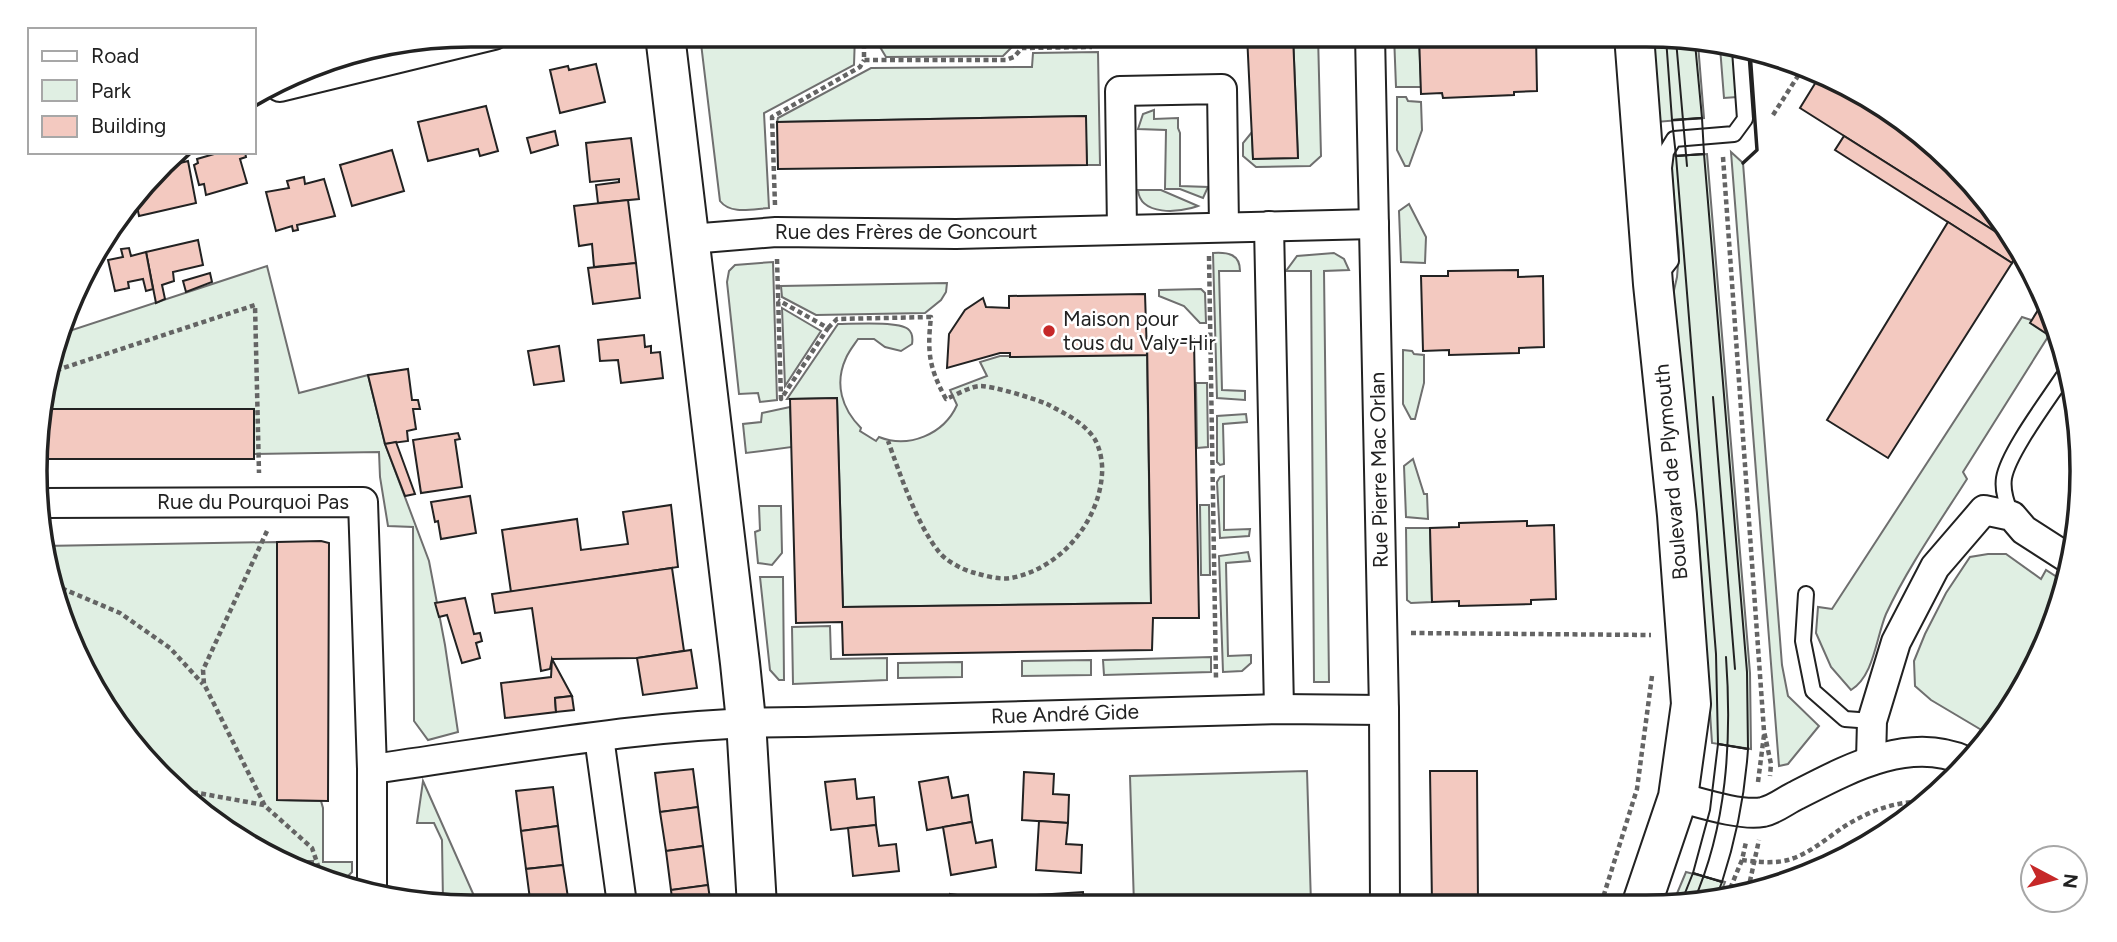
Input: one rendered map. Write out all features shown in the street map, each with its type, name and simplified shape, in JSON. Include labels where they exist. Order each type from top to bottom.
[{"type":"main road","points":[[666,47],[746,721],[756,895]]},
{"type":"main road","name":"Boulevard de Plymouth","points":[[1635,47],[1653,285],[1677,515],[1691,704],[1678,797],[1645,895]]},
{"type":"street","name":"Rue Pierre Mac Orlan","points":[[1370,47],[1384,709],[1385,895]]},
{"type":"street","points":[[308,80],[439,48]]},
{"type":"street","points":[[1122,229],[1120,91],[1222,89],[1216,227]]},
{"type":"street","name":"Rue des Frères de Goncourt","points":[[690,239],[776,232],[956,234],[1374,224]]},
{"type":"street","points":[[1269,226],[1279,709]]},
{"type":"street","name":"Rue du Pourquoi Pas","points":[[48,503],[363,502],[372,769],[372,883]]},
{"type":"street","points":[[1871,760],[1872,721],[1896,642],[1935,567],[1984,510],[2012,516],[2024,530],[2062,554]]},
{"type":"street","name":"Rue André Gide","points":[[746,721],[1384,709]]},
{"type":"street","points":[[372,769],[599,737],[746,721]]},
{"type":"street","points":[[599,737],[621,895]]},
{"type":"street","points":[[1678,797],[1729,809],[1763,812],[1871,760],[1916,751],[1958,758]]},
{"type":"lane","points":[[1653,285],[1671,261],[1664,168],[1666,152],[1674,139],[1734,134],[1745,119],[1741,58]]},
{"type":"lane","points":[[2012,516],[2005,498],[2004,478],[2010,459],[2060,381]]},
{"type":"lane","points":[[1806,594],[1803,641],[1813,691],[1845,719],[1872,721]]},
{"type":"path","points":[[864,47],[864,60],[860,67],[772,117],[781,399],[828,328],[837,319],[932,317],[928,345],[935,380],[946,399],[979,386],[1043,402],[1074,418],[1095,439],[1103,464],[1101,491],[1090,518],[1076,539],[1057,558],[1031,572],[1009,579],[988,577],[966,571],[939,553],[915,510],[888,441]]},
{"type":"path","points":[[864,60],[1006,60],[1014,58],[1023,48],[1092,47]]},
{"type":"path","points":[[1773,115],[1798,76]]},
{"type":"path","points":[[1722,135],[1765,731]]},
{"type":"path","points":[[1216,227],[1216,679]]},
{"type":"path","points":[[778,300],[828,328]]},
{"type":"path","points":[[60,369],[255,305],[270,502],[204,670],[204,684]]},
{"type":"path","points":[[65,590],[120,613],[170,648],[204,684],[265,806],[312,848],[318,865]]},
{"type":"path","points":[[1382,632],[1643,635]]},
{"type":"path","points":[[1653,634],[1653,648]]},
{"type":"path","points":[[1604,895],[1637,789],[1652,675]]},
{"type":"path","points":[[195,793],[265,806]]},
{"type":"path","points":[[1742,860],[1790,860],[1817,846],[1867,813],[1910,802]]},
{"type":"green space","points":[[701,47],[855,47],[854,65],[764,113],[769,208],[736,210],[720,201]]},
{"type":"green space","points":[[880,47],[1012,47],[1003,56],[886,57]]},
{"type":"green space","points":[[1293,47],[1318,47],[1321,156],[1310,166],[1256,167],[1243,156],[1243,143],[1252,132],[1253,159],[1298,158]]},
{"type":"green space","points":[[1394,47],[1419,47],[1421,87],[1396,87]]},
{"type":"green space","points":[[1650,47],[1699,51],[1704,118],[1656,122]]},
{"type":"green space","points":[[1098,52],[1100,165],[1087,165],[1085,116],[777,122],[778,118],[871,68],[1032,67],[1033,53]]},
{"type":"green space","points":[[1721,54],[1734,56],[1737,97],[1724,98]]},
{"type":"green space","points":[[1397,97],[1421,102],[1422,130],[1409,166],[1405,166],[1397,150]]},
{"type":"green space","points":[[1154,110],[1154,119],[1178,118],[1180,186],[1208,187],[1203,198],[1180,189],[1165,189],[1166,130],[1138,129],[1143,114]]},
{"type":"green space","points":[[1731,152],[1743,163],[1782,665],[1788,696],[1819,726],[1788,764],[1779,766]]},
{"type":"green space","points":[[1707,154],[1750,673],[1751,749],[1712,743],[1698,529],[1670,308],[1679,252],[1670,156]]},
{"type":"green space","points":[[1138,190],[1161,190],[1198,206],[1172,211],[1153,208],[1140,198]]},
{"type":"green space","points":[[1409,204],[1426,237],[1425,263],[1401,262],[1399,211]]},
{"type":"green space","points":[[1213,253],[1232,255],[1239,265],[1240,271],[1219,271],[1222,390],[1245,391],[1245,400],[1217,398]]},
{"type":"green space","points":[[1334,253],[1344,259],[1349,270],[1324,271],[1329,682],[1314,682],[1311,271],[1286,271],[1297,256]]},
{"type":"green space","points":[[773,262],[777,400],[760,402],[758,393],[739,394],[727,282],[729,271],[735,265]]},
{"type":"green space","points":[[267,266],[299,393],[368,375],[385,444],[429,561],[458,732],[428,740],[414,721],[413,527],[388,526],[379,452],[254,454],[52,411],[55,388],[72,330]]},
{"type":"green space","points":[[947,283],[941,300],[925,313],[816,315],[782,297],[781,286]]},
{"type":"green space","points":[[1201,289],[1205,293],[1206,323],[1200,323],[1184,306],[1159,296],[1159,290]]},
{"type":"green space","points":[[782,308],[821,331],[785,386]]},
{"type":"green space","points":[[2022,317],[2044,328],[2048,337],[1963,472],[1967,479],[1904,579],[1886,614],[1870,666],[1859,684],[1851,690],[1831,667],[1816,633],[1818,607],[1832,609]]},
{"type":"green space","points":[[875,323],[903,326],[912,334],[912,344],[901,351],[885,347],[874,339],[858,339],[842,368],[840,387],[849,413],[861,428],[860,431],[876,441],[879,437],[913,440],[935,431],[944,424],[957,405],[950,390],[987,376],[980,362],[1000,356],[1147,355],[1151,603],[843,607],[837,398],[787,399],[838,324]]},
{"type":"green space","points":[[1403,350],[1424,355],[1424,383],[1415,419],[1411,419],[1403,404]]},
{"type":"green space","points":[[1196,383],[1207,383],[1208,447],[1197,448]]},
{"type":"green space","points":[[790,407],[792,447],[746,453],[743,424],[761,422],[762,413]]},
{"type":"green space","points":[[1246,414],[1247,422],[1223,424],[1224,464],[1220,465],[1217,462],[1217,416]]},
{"type":"green space","points":[[1413,459],[1424,494],[1427,494],[1428,519],[1406,517],[1404,466]]},
{"type":"green space","points":[[1224,476],[1224,530],[1250,529],[1249,536],[1220,538],[1217,482]]},
{"type":"green space","points":[[1200,505],[1209,505],[1210,575],[1201,575]]},
{"type":"green space","points":[[759,506],[781,506],[782,553],[772,565],[758,563],[755,532],[760,530]]},
{"type":"green space","points":[[1406,528],[1430,528],[1432,602],[1411,603],[1407,600]]},
{"type":"green space","points":[[277,542],[277,800],[321,801],[323,862],[352,862],[352,872],[348,876],[313,864],[313,861],[307,861],[259,838],[192,790],[152,750],[119,706],[91,658],[70,607],[54,546]]},
{"type":"green space","points":[[1248,552],[1250,561],[1226,563],[1228,656],[1251,655],[1251,663],[1242,671],[1223,672],[1219,556]]},
{"type":"green space","points":[[2006,554],[2041,579],[2046,570],[2056,577],[2026,658],[2013,683],[1981,730],[1931,700],[1915,686],[1914,661],[1925,634],[1946,593],[1970,557]]},
{"type":"green space","points":[[760,577],[783,577],[784,680],[779,680],[770,670]]},
{"type":"green space","points":[[830,626],[831,659],[887,658],[887,680],[793,684],[792,627]]},
{"type":"green space","points":[[1211,657],[1211,672],[1104,675],[1103,660]]},
{"type":"green space","points":[[1091,660],[1091,675],[1022,676],[1022,661]]},
{"type":"green space","points":[[962,662],[962,677],[898,678],[898,663]]},
{"type":"green space","points":[[1307,771],[1311,895],[1134,895],[1130,776]]},
{"type":"green space","points":[[423,781],[474,895],[443,894],[442,840],[434,823],[417,823]]},
{"type":"green space","points":[[1686,872],[1725,882],[1723,888],[1677,894]]},
{"type":"building","points":[[1248,47],[1293,47],[1298,158],[1253,159]]},
{"type":"building","points":[[1419,47],[1536,47],[1537,91],[1514,92],[1514,95],[1443,98],[1442,93],[1421,94]]},
{"type":"building","points":[[596,64],[605,102],[560,113],[550,70],[568,66],[569,70]]},
{"type":"building","points":[[1815,83],[1858,104],[1904,135],[1946,171],[1995,231],[1800,108]]},
{"type":"building","points":[[486,106],[498,151],[480,156],[478,149],[428,161],[418,122]]},
{"type":"building","points":[[1086,116],[1087,165],[778,169],[777,122]]},
{"type":"building","points":[[555,131],[558,145],[531,153],[527,138]]},
{"type":"building","points":[[1844,136],[1995,231],[2013,259],[2012,263],[1835,150]]},
{"type":"building","points":[[631,138],[639,199],[598,203],[596,185],[619,182],[619,179],[590,182],[586,143]]},
{"type":"building","points":[[392,150],[404,191],[352,206],[340,165]]},
{"type":"building","points":[[214,154],[245,154],[246,157],[240,159],[247,183],[206,195],[204,184],[199,185],[194,165],[198,163],[197,159]]},
{"type":"building","points":[[188,161],[196,203],[139,216],[138,210],[180,163]]},
{"type":"building","points":[[304,177],[305,184],[324,179],[335,216],[297,225],[298,230],[293,231],[292,226],[276,231],[266,192],[289,188],[287,181]]},
{"type":"building","points":[[628,200],[636,263],[594,267],[592,244],[579,246],[574,206]]},
{"type":"building","points":[[1948,222],[2012,263],[1888,458],[1827,420]]},
{"type":"building","points":[[198,240],[203,265],[173,272],[174,281],[162,285],[165,299],[156,303],[146,252]]},
{"type":"building","points":[[129,248],[131,256],[146,252],[153,289],[146,291],[143,279],[128,282],[129,288],[115,291],[108,260],[123,257],[121,249]]},
{"type":"building","points":[[636,263],[640,298],[593,304],[588,268]]},
{"type":"building","points":[[1518,270],[1518,277],[1543,276],[1544,347],[1519,348],[1519,353],[1449,355],[1449,350],[1423,351],[1421,276],[1448,276],[1448,271]]},
{"type":"building","points":[[210,273],[212,282],[186,292],[183,281]]},
{"type":"building","name":"Maison pour tous du Valy-Hir","points":[[1145,294],[1147,355],[1010,357],[1010,353],[1000,353],[947,368],[949,334],[965,310],[983,298],[986,307],[1009,308],[1009,296]]},
{"type":"building","points":[[2038,311],[2047,334],[2030,323]]},
{"type":"building","points":[[644,335],[645,347],[651,346],[651,353],[660,352],[663,378],[621,383],[618,360],[600,361],[598,340]]},
{"type":"building","points":[[1147,339],[1194,339],[1199,618],[1153,618],[1152,650],[843,655],[842,622],[796,623],[790,399],[837,398],[843,607],[1151,603]]},
{"type":"building","points":[[559,346],[564,381],[534,385],[528,351]]},
{"type":"building","points":[[408,369],[412,400],[418,400],[420,409],[413,409],[416,429],[407,431],[408,441],[385,444],[368,375]]},
{"type":"building","points":[[52,409],[254,409],[254,459],[47,459]]},
{"type":"building","points":[[458,433],[460,439],[455,440],[462,487],[421,493],[413,440]]},
{"type":"building","points":[[396,442],[415,494],[405,496],[385,444]]},
{"type":"building","points":[[470,496],[476,533],[441,539],[431,502]]},
{"type":"building","points":[[671,505],[678,567],[511,592],[502,530],[577,519],[581,550],[628,544],[623,512]]},
{"type":"building","points":[[1527,521],[1527,526],[1554,525],[1556,599],[1531,600],[1531,604],[1459,606],[1459,601],[1432,602],[1430,528],[1459,527],[1459,523]]},
{"type":"building","points":[[277,542],[329,543],[328,801],[277,800]]},
{"type":"building","points":[[672,568],[684,651],[637,658],[552,659],[550,669],[541,671],[532,608],[495,613],[492,594]]},
{"type":"building","points":[[465,598],[474,634],[480,633],[482,641],[476,643],[480,658],[462,663],[447,615],[439,617],[435,603]]},
{"type":"building","points":[[691,650],[697,688],[643,695],[637,658]]},
{"type":"building","points":[[552,659],[572,696],[555,698],[556,712],[505,718],[501,683],[551,677]]},
{"type":"building","points":[[572,696],[574,710],[556,712],[555,698]]},
{"type":"building","points":[[693,769],[698,807],[660,812],[655,773]]},
{"type":"building","points":[[1430,771],[1477,771],[1478,895],[1432,895]]},
{"type":"building","points":[[1024,772],[1054,774],[1053,794],[1069,795],[1068,823],[1022,820]]},
{"type":"building","points":[[948,777],[952,798],[968,795],[972,822],[927,830],[919,782]]},
{"type":"building","points":[[855,779],[857,799],[874,797],[876,825],[831,830],[825,782]]},
{"type":"building","points":[[553,787],[558,826],[521,831],[516,791]]},
{"type":"building","points":[[698,807],[703,846],[666,851],[660,812]]},
{"type":"building","points":[[1039,821],[1068,823],[1066,844],[1082,845],[1081,873],[1036,870]]},
{"type":"building","points":[[972,822],[976,843],[992,840],[996,867],[951,875],[943,827]]},
{"type":"building","points":[[876,825],[879,846],[896,844],[899,871],[853,876],[848,828]]},
{"type":"building","points":[[558,826],[563,865],[526,869],[521,831]]},
{"type":"building","points":[[703,846],[708,885],[671,890],[666,851]]},
{"type":"building","points":[[563,865],[568,895],[529,895],[526,869]]},
{"type":"building","points":[[708,885],[709,895],[672,895],[671,890]]},
{"type":"building","points":[[1083,892],[1083,895],[1037,895]]},
{"type":"tram line","points":[[1667,48],[1672,120],[1702,118],[1696,50]]},
{"type":"tram line","points":[[1677,48],[1687,166]]},
{"type":"tram line","points":[[1702,118],[1704,154],[1676,156],[1672,120],[1702,118]]},
{"type":"tram line","points":[[1704,154],[1747,672],[1748,749],[1718,744],[1716,654],[1676,156],[1704,154]]},
{"type":"tram line","points":[[1713,397],[1735,669]]},
{"type":"tram line","points":[[1697,891],[1713,844],[1724,783],[1728,720],[1726,657]]},
{"type":"tram line","points":[[1718,744],[1748,749],[1739,816],[1722,882],[1693,873],[1710,810],[1718,744]]},
{"type":"tram line","points":[[1685,893],[1693,873],[1722,882],[1720,888]]},
{"type":"wall","points":[[1743,163],[1757,150],[1751,61]]},
{"type":"place","name":"Maison pour tous du Valy-Hir","points":[[1049,331]]}]
